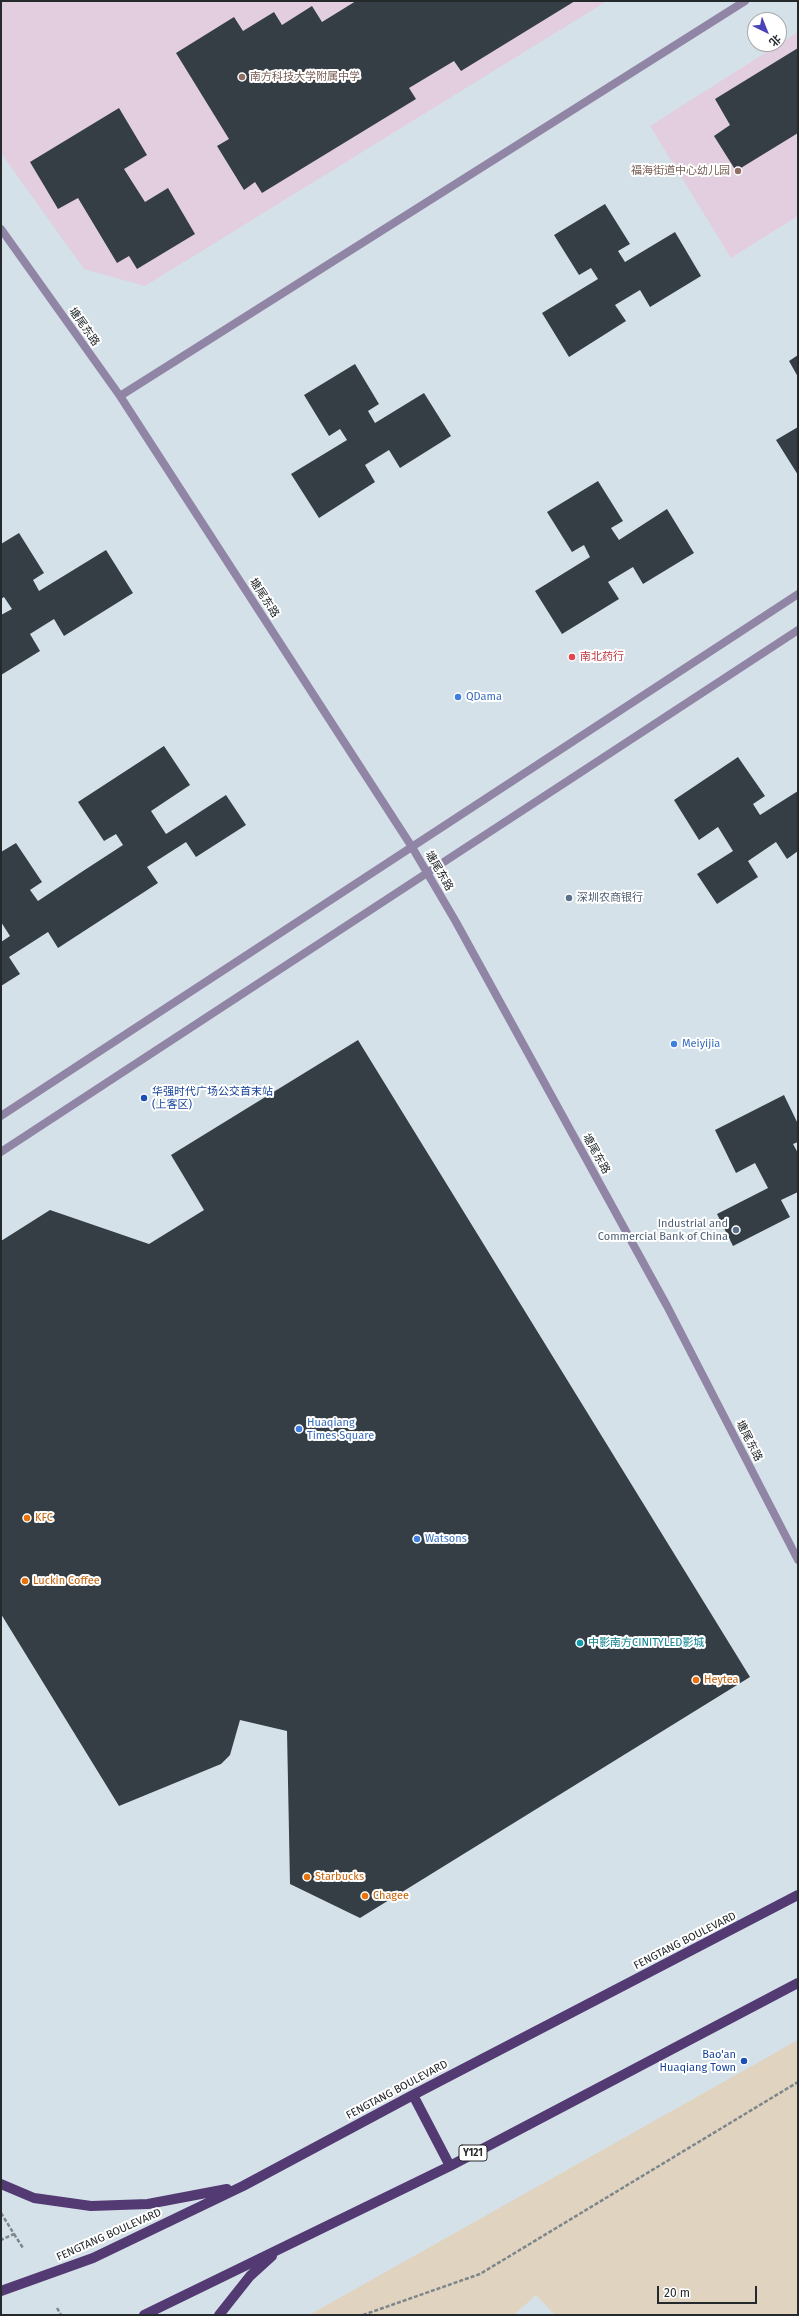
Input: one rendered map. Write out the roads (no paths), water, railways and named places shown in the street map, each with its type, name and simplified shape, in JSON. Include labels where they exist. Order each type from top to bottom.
[{"type":"main road","name":"FENGTANG BOULEVARD","points":[[1,2291],[93,2258],[243,2186],[413,2095],[798,1895]]},
{"type":"main road","name":"Y121","points":[[144,2315],[450,2166],[798,1983]]},
{"type":"main road","points":[[413,2095],[450,2166]]},
{"type":"main road","points":[[1,2184],[34,2198],[91,2206],[148,2204],[243,2186]]},
{"type":"main road","points":[[219,2315],[250,2276],[282,2247]]},
{"type":"street","points":[[120,396],[745,1]]},
{"type":"street","name":"塘尾东路","points":[[1,229],[120,396],[412,847],[667,1306],[798,1560]]},
{"type":"street","points":[[1,1116],[798,594]]},
{"type":"street","points":[[1,1152],[798,630]]},
{"type":"place","name":"南方科技大学附属中学","points":[[242,77]]},
{"type":"place","name":"福海街道中心幼儿园","points":[[738,171]]},
{"type":"place","name":"南北药行","points":[[572,657]]},
{"type":"place","name":"QDama","points":[[458,697]]},
{"type":"place","name":"深圳农商银行","points":[[569,898]]},
{"type":"place","name":"Meiyijia","points":[[674,1044]]},
{"type":"place","name":"华强时代广场公交首末站 (上客区)","points":[[144,1098]]},
{"type":"place","name":"Industrial and Commercial Bank of China","points":[[736,1230]]},
{"type":"place","name":"Huaqiang Times Square","points":[[299,1429]]},
{"type":"place","name":"KFC","points":[[27,1518]]},
{"type":"place","name":"Watsons","points":[[417,1539]]},
{"type":"place","name":"Luckin Coffee","points":[[25,1581]]},
{"type":"place","name":"中影南方CINITYLED影城","points":[[580,1643]]},
{"type":"place","name":"Heytea","points":[[696,1680]]},
{"type":"place","name":"Starbucks","points":[[307,1877]]},
{"type":"place","name":"Chagee","points":[[365,1896]]},
{"type":"place","name":"Bao'an Huaqiang Town","points":[[744,2061]]}]
